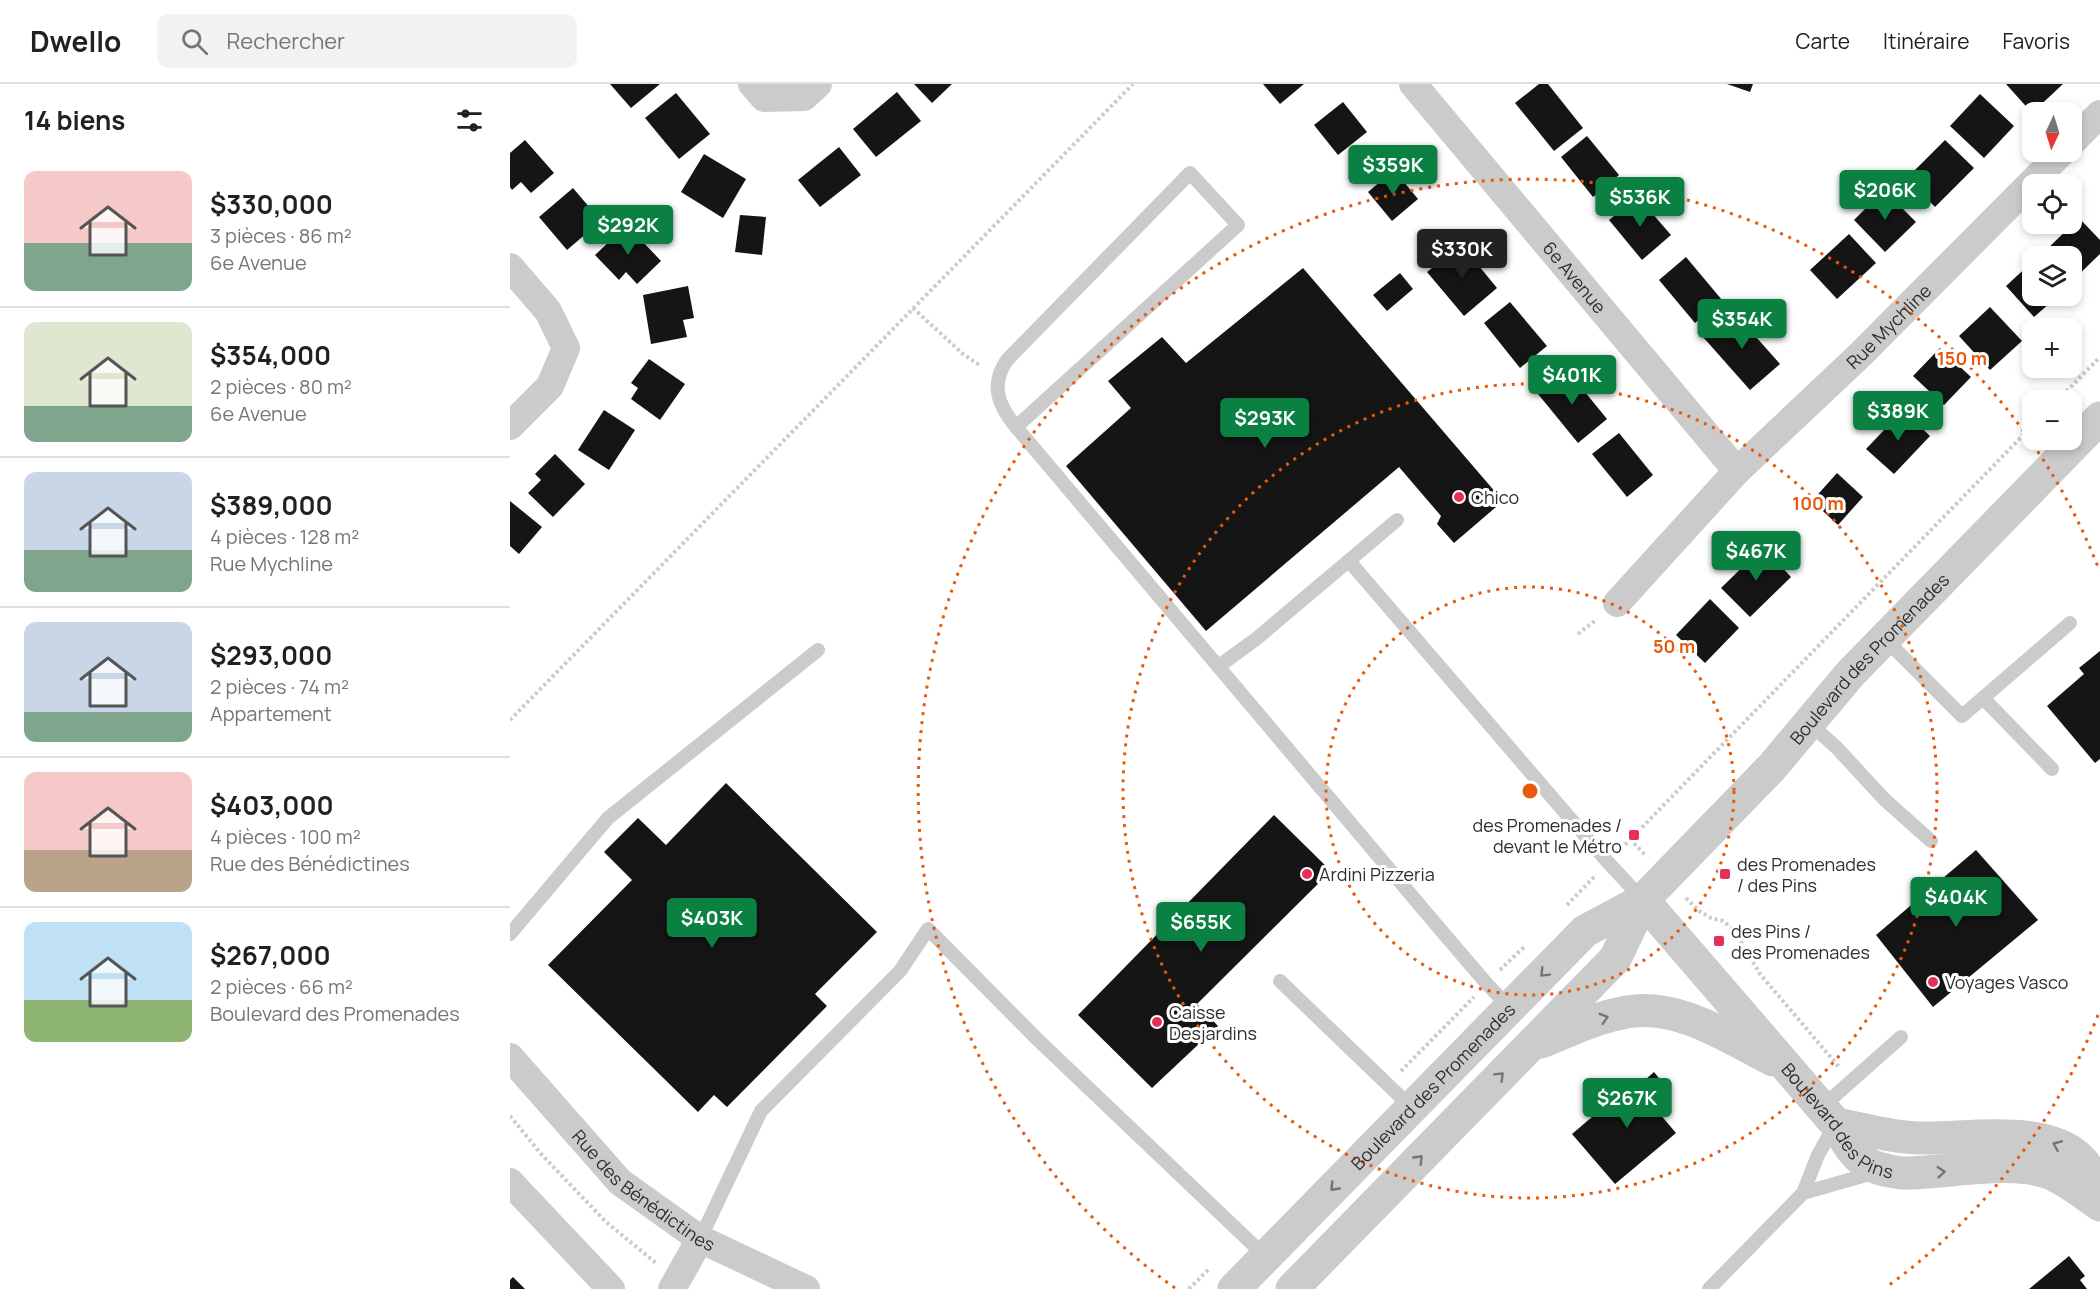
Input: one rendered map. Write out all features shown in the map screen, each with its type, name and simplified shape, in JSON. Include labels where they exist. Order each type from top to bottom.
[{"type":"street","points":[[758,91],[804,98],[818,84]]},
{"type":"street","name":"6e Avenue","points":[[1413,84],[1737,471]]},
{"type":"street","points":[[2082,132],[2100,114]]},
{"type":"street","name":"Rue Mychline","points":[[1617,603],[1737,471],[1860,355],[2052,162]]},
{"type":"street","points":[[510,267],[548,311],[566,348],[550,386],[510,426]]},
{"type":"street","name":"Boulevard des Promenades","points":[[1234,1289],[1585,931],[1642,900],[1772,767],[1808,722],[1885,639],[2100,418]]},
{"type":"street","name":"Boulevard des Promenades","points":[[1293,1288],[1615,959],[1642,900]]},
{"type":"street","name":"Boulevard des Pins","points":[[1642,900],[1829,1115],[1854,1154],[1869,1165],[1883,1170],[1917,1173],[1963,1169],[2025,1168],[2049,1173],[2100,1205]]},
{"type":"street","points":[[1530,1046],[1602,1018],[1630,1011],[1646,1010],[1696,1021],[1788,1068]]},
{"type":"street","name":"Rue des Bénédictines","points":[[512,1063],[620,1182],[700,1239],[806,1289]]},
{"type":"street","points":[[1829,1115],[1884,1135],[1915,1138],[2017,1136],[2048,1142],[2064,1148],[2083,1162],[2100,1195]]},
{"type":"street","points":[[510,1182],[610,1289]]},
{"type":"street","points":[[672,1289],[700,1239]]},
{"type":"lane","points":[[1016,427],[1238,225],[1190,173],[1007,360],[998,378],[1001,404],[1016,427],[1459,952],[1509,1007]]},
{"type":"lane","points":[[1219,666],[1256,639],[1397,520]]},
{"type":"lane","points":[[1349,561],[1642,900]]},
{"type":"lane","points":[[1885,639],[1962,716],[2070,623]]},
{"type":"lane","points":[[510,934],[608,818],[818,650]]},
{"type":"lane","points":[[1983,698],[2052,770]]},
{"type":"lane","points":[[1808,722],[1838,748],[1884,800],[1931,841]]},
{"type":"lane","points":[[700,1239],[761,1112],[900,971],[928,929],[1037,1039],[1266,1257]]},
{"type":"lane","points":[[1280,981],[1411,1107]]},
{"type":"lane","points":[[1709,1289],[1803,1193],[1818,1155],[1829,1115],[1901,1037]]},
{"type":"lane","points":[[1803,1193],[1883,1170]]},
{"type":"path","points":[[510,720],[1133,84]]},
{"type":"path","points":[[913,308],[963,354]]},
{"type":"path","points":[[2068,390],[2100,357]]},
{"type":"path","points":[[1630,839],[2022,436]]},
{"type":"path","name":"Boulevard des Pins","points":[[1707,916],[1723,921],[1734,930],[1765,981],[1843,1071]]},
{"type":"path","name":"Boulevard des Promenades","points":[[1403,1069],[1474,997]]},
{"type":"path","points":[[510,1116],[542,1155],[606,1222],[653,1261]]},
{"type":"path","points":[[1189,1289],[1217,1261]]},
{"type":"building","points":[[610,84],[660,84],[631,108]]},
{"type":"building","points":[[914,84],[952,84],[932,103]]},
{"type":"building","points":[[1263,84],[1304,84],[1280,104]]},
{"type":"building","points":[[1539,84],[1548,84],[1583,128],[1554,151],[1515,103]]},
{"type":"building","points":[[1727,84],[1753,84],[1750,92]]},
{"type":"building","points":[[2006,84],[2063,84],[2044,102],[2022,102]]},
{"type":"building","points":[[897,92],[921,121],[876,157],[853,129]]},
{"type":"building","points":[[676,93],[710,134],[679,159],[645,118]]},
{"type":"building","points":[[1980,94],[2014,126],[1984,158],[1950,126]]},
{"type":"building","points":[[1343,102],[1367,132],[1338,155],[1314,125]]},
{"type":"building","points":[[1587,136],[1619,175],[1593,197],[1561,157]]},
{"type":"building","points":[[525,140],[554,173],[531,193],[521,182],[512,190],[510,187],[510,153]]},
{"type":"building","points":[[1945,140],[1974,168],[1935,207],[1907,178]]},
{"type":"building","points":[[839,147],[861,175],[820,207],[798,180]]},
{"type":"building","points":[[704,154],[746,179],[723,218],[681,192]]},
{"type":"building","points":[[1394,170],[1418,199],[1392,221],[1368,192]]},
{"type":"building","points":[[573,188],[601,221],[567,250],[539,217]]},
{"type":"building","points":[[1884,190],[1916,222],[1885,252],[1854,220]]},
{"type":"building","points":[[1638,197],[1671,235],[1642,260],[1609,220]]},
{"type":"building","points":[[740,215],[766,217],[762,255],[735,252]]},
{"type":"building","points":[[2082,221],[2100,240],[2100,254],[2082,271],[2082,246],[2050,246],[2063,234],[2082,234]]},
{"type":"building","points":[[627,225],[661,261],[637,284],[626,272],[619,280],[595,255]]},
{"type":"building","points":[[1849,234],[1876,263],[1837,299],[1810,270]]},
{"type":"building","points":[[1461,244],[1497,288],[1464,316],[1427,272]]},
{"type":"building","points":[[1686,257],[1722,300],[1695,323],[1659,280]]},
{"type":"building","points":[[1303,268],[1503,501],[1454,543],[1437,524],[1441,516],[1399,467],[1206,631],[1066,466],[1131,408],[1108,381],[1162,337],[1186,363]]},
{"type":"building","points":[[2022,271],[2022,304],[2006,286]]},
{"type":"building","points":[[1400,273],[1413,289],[1387,311],[1373,295]]},
{"type":"building","points":[[688,286],[694,318],[683,320],[687,337],[651,344],[643,295]]},
{"type":"building","points":[[1510,302],[1547,346],[1520,368],[1484,323]]},
{"type":"building","points":[[2024,306],[2047,306],[2034,317]]},
{"type":"building","points":[[1990,307],[2022,341],[1990,370],[1959,336]]},
{"type":"building","points":[[1733,311],[1780,364],[1750,390],[1703,337]]},
{"type":"building","points":[[1940,348],[1971,377],[1944,405],[1913,376]]},
{"type":"building","points":[[649,359],[685,384],[660,420],[631,399],[638,388],[631,383]]},
{"type":"building","points":[[1567,370],[1607,419],[1578,443],[1538,394]]},
{"type":"building","points":[[604,410],[635,430],[609,470],[578,450]]},
{"type":"building","points":[[1903,410],[1930,436],[1894,474],[1866,449]]},
{"type":"building","points":[[1619,433],[1653,475],[1627,497],[1592,454]]},
{"type":"building","points":[[555,454],[585,484],[553,517],[528,493],[541,480],[535,474]]},
{"type":"building","points":[[1837,473],[1863,497],[1838,525],[1812,501]]},
{"type":"building","points":[[510,501],[542,527],[519,554],[510,546]]},
{"type":"building","points":[[1763,547],[1791,577],[1750,617],[1721,588]]},
{"type":"building","points":[[1710,599],[1739,628],[1705,663],[1676,635]]},
{"type":"building","points":[[2100,651],[2100,759],[2095,763],[2047,706],[2084,674],[2079,668]]},
{"type":"building","points":[[726,783],[877,932],[815,994],[827,1006],[727,1107],[714,1095],[698,1112],[548,965],[632,880],[604,852],[638,818],[666,845]]},
{"type":"building","points":[[1274,815],[1331,871],[1197,1004],[1218,1026],[1152,1088],[1078,1015]]},
{"type":"building","points":[[1976,850],[2038,920],[1933,1007],[1876,935]]},
{"type":"building","points":[[1654,1072],[1671,1093],[1654,1107],[1676,1133],[1615,1184],[1572,1134],[1632,1083],[1637,1087]]},
{"type":"building","points":[[2069,1256],[2085,1276],[2080,1280],[2087,1289],[2029,1289]]},
{"type":"building","points":[[513,1277],[525,1289],[510,1289],[510,1280]]},
{"type":"place","name":"Chico","points":[[1459,497]]},
{"type":"place","name":"des Promenades / devant le Métro","points":[[1634,835]]},
{"type":"place","name":"Ardini Pizzeria","points":[[1307,874]]},
{"type":"place","name":"des Promenades / des Pins","points":[[1725,874]]},
{"type":"place","name":"des Pins / des Promenades","points":[[1719,941]]},
{"type":"place","name":"Voyages Vasco","points":[[1933,982]]},
{"type":"place","name":"Caisse Desjardins","points":[[1157,1022]]}]
